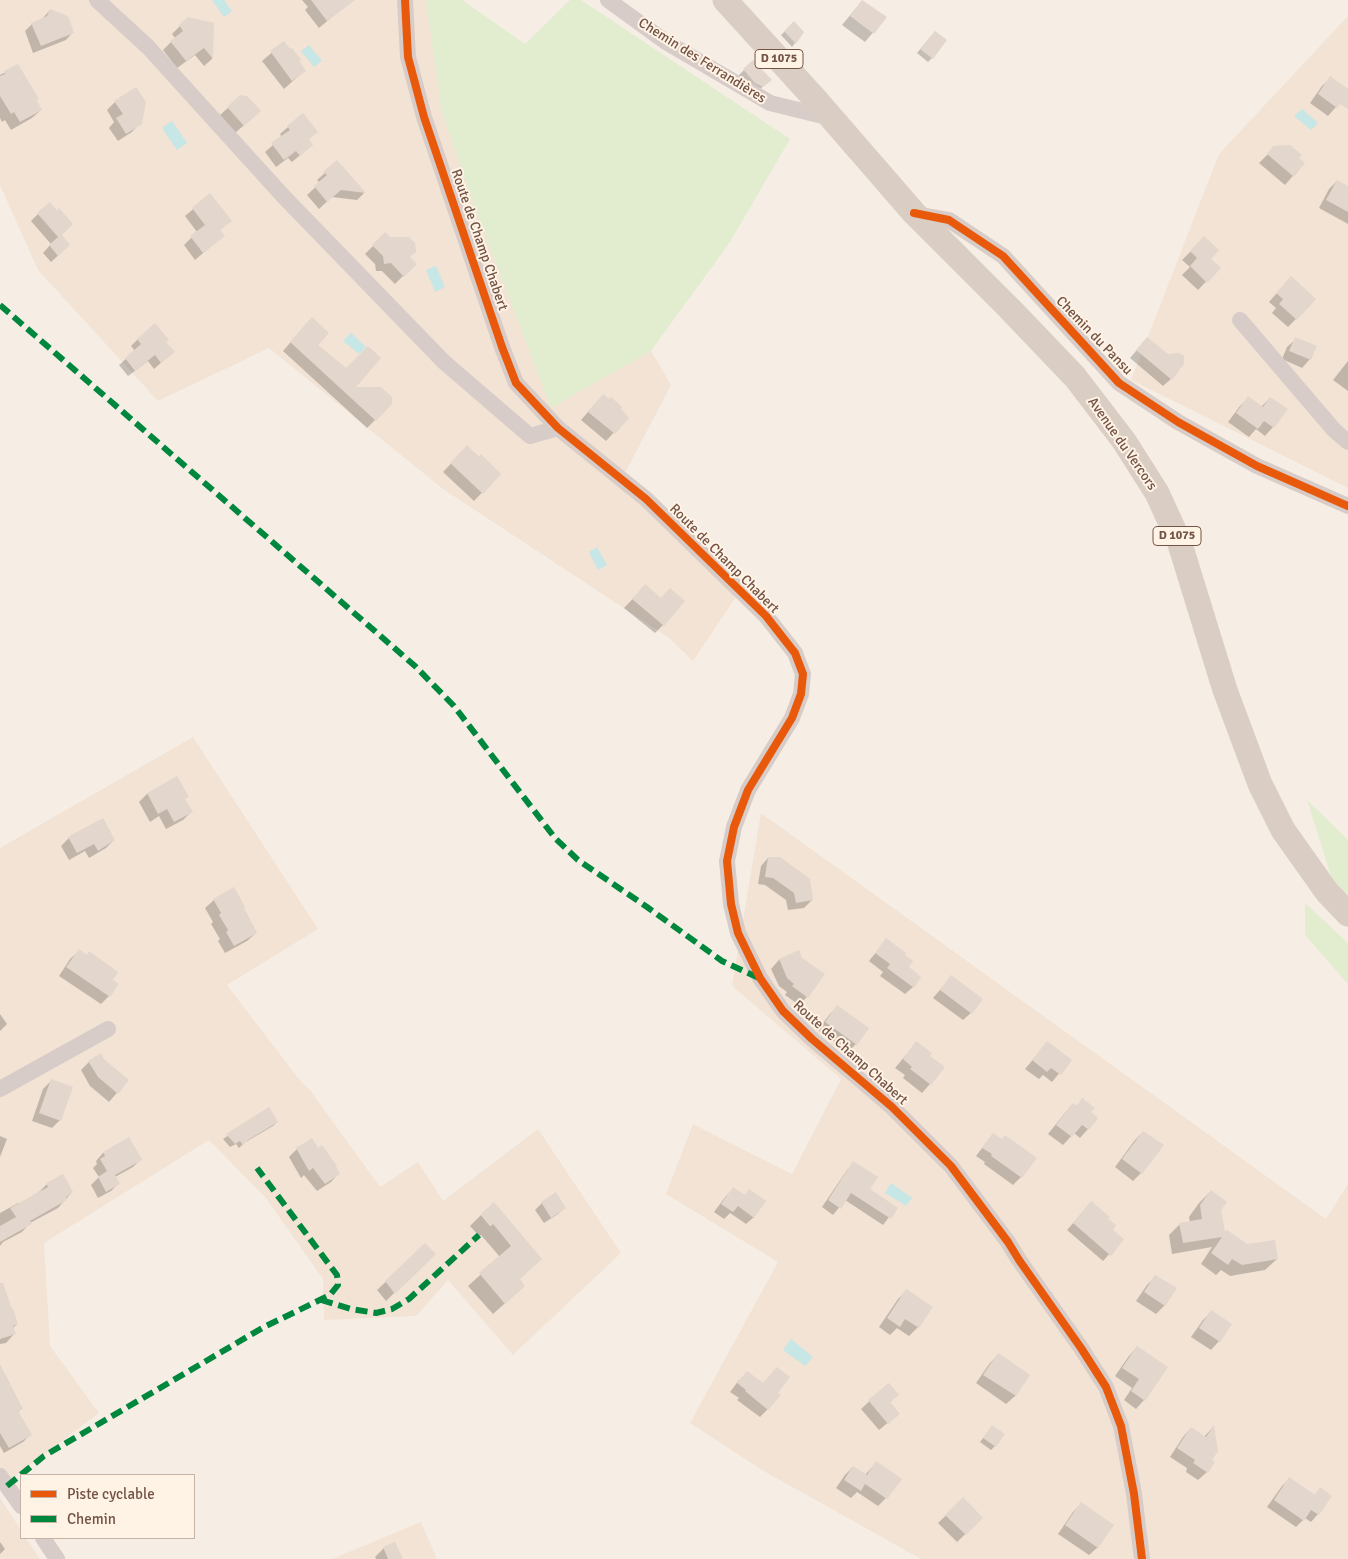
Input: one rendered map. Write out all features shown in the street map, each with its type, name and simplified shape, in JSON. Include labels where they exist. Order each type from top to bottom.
[{"type":"main road","name":"D 1075","points":[[725,0],[831,118]]},
{"type":"main road","name":"Avenue du Vercors","points":[[831,118],[914,213],[1010,309],[1074,377],[1124,441],[1157,493],[1179,541],[1225,690],[1260,784],[1283,830],[1327,892],[1348,914]]},
{"type":"street","points":[[98,0],[148,47],[284,197],[444,362],[530,436],[558,428]]},
{"type":"street","name":"Route de Champ Chabert","points":[[405,0],[408,57],[424,117],[516,383],[558,428],[646,499],[766,616],[795,653],[803,674],[801,694],[792,718],[748,790],[734,827],[727,861],[731,904],[738,933],[760,978],[783,1011],[812,1039],[892,1107],[952,1166],[1008,1242],[1081,1348],[1106,1387],[1121,1426],[1134,1494],[1142,1559]]},
{"type":"street","name":"Chemin des Ferrandières","points":[[608,0],[666,42],[770,103],[831,118]]},
{"type":"street","name":"Chemin du Pansu","points":[[914,213],[949,220],[1003,256],[1119,383],[1141,398],[1178,422],[1256,466],[1348,506]]},
{"type":"street","points":[[1240,320],[1334,430],[1348,442]]},
{"type":"street","points":[[0,1089],[108,1029]]},
{"type":"street","points":[[0,1476],[20,1505]]},
{"type":"street","points":[[44,1539],[57,1559]]},
{"type":"shaded area","points":[[0,0],[430,0],[442,112],[478,216],[551,407],[651,351],[671,385],[625,473],[744,585],[693,661],[669,638],[443,489],[269,348],[158,401],[38,270],[0,185]]},
{"type":"shaded area","points":[[1348,16],[1348,488],[1131,380],[1219,154]]},
{"type":"shaded area","points":[[193,737],[318,929],[227,985],[302,1083],[310,1090],[380,1187],[418,1162],[443,1201],[538,1129],[621,1253],[513,1355],[448,1280],[416,1316],[324,1320],[323,1279],[265,1197],[209,1140],[44,1243],[50,1346],[99,1413],[0,1488],[0,848]]},
{"type":"shaded area","points":[[761,813],[1326,1219],[1348,1184],[1348,1559],[921,1559],[762,1470],[690,1423],[778,1262],[666,1194],[693,1124],[792,1174],[841,1079],[732,986]]},
{"type":"shaded area","points":[[0,1498],[20,1528],[20,1539],[27,1539],[40,1559],[0,1559]]},
{"type":"shaded area","points":[[421,1522],[437,1559],[332,1559]]},
{"type":"green space","points":[[426,0],[462,0],[525,44],[570,0],[581,0],[790,139],[730,242],[651,351],[551,408],[478,216],[442,112]]},
{"type":"green space","points":[[1307,800],[1348,840],[1348,898],[1333,883]]},
{"type":"green space","points":[[1305,903],[1348,943],[1348,984],[1305,935]]},
{"type":"water","points":[[212,0],[224,0],[232,11],[224,17]]},
{"type":"water","points":[[309,45],[322,61],[314,67],[301,51]]},
{"type":"water","points":[[1302,109],[1318,123],[1311,130],[1294,116]]},
{"type":"water","points":[[172,121],[187,143],[177,150],[163,130],[164,126]]},
{"type":"water","points":[[436,266],[445,287],[435,292],[426,270]]},
{"type":"water","points":[[351,333],[366,347],[359,354],[343,341]]},
{"type":"water","points":[[597,547],[607,565],[598,570],[589,552]]},
{"type":"water","points":[[891,1183],[912,1198],[906,1206],[885,1193]]},
{"type":"water","points":[[791,1339],[813,1357],[805,1366],[783,1350]]},
{"type":"building","points":[[311,0],[355,0],[327,21]]},
{"type":"building","points":[[862,0],[887,17],[874,34],[850,16]]},
{"type":"building","points":[[50,9],[68,16],[74,33],[41,46],[31,23],[47,16]]},
{"type":"building","points":[[188,17],[214,23],[213,59],[204,48],[186,61],[170,41],[183,31],[179,25]]},
{"type":"building","points":[[794,21],[804,32],[796,44],[784,31]]},
{"type":"building","points":[[935,31],[947,40],[933,59],[920,49]]},
{"type":"building","points":[[284,41],[301,60],[299,61],[306,71],[292,81],[270,51]]},
{"type":"building","points":[[753,60],[772,80],[763,87],[755,83],[743,69]]},
{"type":"building","points":[[18,64],[39,99],[36,100],[42,110],[20,122],[14,112],[11,114],[0,96],[0,76],[5,74],[4,71]]},
{"type":"building","points":[[1330,76],[1348,89],[1348,109],[1340,104],[1337,108],[1318,94]]},
{"type":"building","points":[[136,87],[146,102],[142,124],[126,134],[116,118],[123,114],[114,101]]},
{"type":"building","points":[[240,95],[247,96],[261,111],[244,126],[227,107]]},
{"type":"building","points":[[303,113],[318,132],[309,139],[313,145],[300,156],[296,151],[284,160],[271,143],[290,130],[287,126]]},
{"type":"building","points":[[1290,145],[1302,155],[1299,158],[1305,163],[1294,177],[1267,154],[1273,146]]},
{"type":"building","points":[[337,160],[366,193],[341,190],[327,202],[314,186],[327,175],[323,172]]},
{"type":"building","points":[[1337,180],[1348,186],[1348,212],[1326,200]]},
{"type":"building","points":[[210,193],[232,221],[220,230],[225,236],[203,253],[190,236],[205,225],[192,208]]},
{"type":"building","points":[[50,202],[57,211],[59,208],[73,224],[62,235],[70,245],[58,256],[49,245],[58,237],[37,213]]},
{"type":"building","points":[[385,232],[390,237],[409,237],[415,243],[416,252],[410,257],[417,264],[404,277],[391,263],[384,264],[383,256],[372,245]]},
{"type":"building","points":[[1204,236],[1219,250],[1211,259],[1221,268],[1207,283],[1190,266],[1197,258],[1190,251]]},
{"type":"building","points":[[1291,276],[1316,299],[1297,320],[1279,304],[1283,299],[1276,293]]},
{"type":"building","points":[[312,317],[329,333],[318,345],[346,368],[368,346],[381,358],[356,387],[381,387],[392,397],[392,404],[376,421],[290,342]]},
{"type":"building","points":[[155,323],[169,340],[166,342],[175,352],[161,363],[155,355],[135,371],[125,358],[141,344],[137,339]]},
{"type":"building","points":[[1147,337],[1168,354],[1179,353],[1184,356],[1184,364],[1172,380],[1136,350]]},
{"type":"building","points":[[1295,337],[1317,346],[1311,360],[1289,351]]},
{"type":"building","points":[[603,394],[609,399],[611,397],[622,407],[621,409],[629,418],[615,434],[588,412]]},
{"type":"building","points":[[1248,396],[1263,407],[1270,397],[1288,409],[1274,428],[1264,421],[1258,429],[1236,413]]},
{"type":"building","points":[[467,445],[479,457],[481,454],[501,474],[483,494],[450,463]]},
{"type":"building","points":[[645,584],[661,598],[670,588],[685,601],[664,626],[632,599]]},
{"type":"building","points":[[177,776],[189,797],[185,799],[193,812],[174,822],[167,809],[158,814],[147,793]]},
{"type":"building","points":[[103,818],[115,840],[98,851],[94,844],[77,853],[68,837]]},
{"type":"building","points":[[768,857],[780,857],[810,879],[813,900],[796,903],[794,893],[773,878],[765,877]]},
{"type":"building","points":[[234,887],[257,933],[234,946],[226,932],[228,930],[219,915],[221,913],[213,899]]},
{"type":"building","points":[[886,938],[906,953],[905,955],[913,961],[909,967],[921,977],[914,988],[887,968],[890,964],[875,953]]},
{"type":"building","points":[[79,949],[87,955],[89,951],[118,972],[113,980],[119,984],[110,997],[66,967]]},
{"type":"building","points":[[799,950],[802,958],[825,974],[808,998],[792,986],[794,984],[787,978],[779,959]]},
{"type":"building","points":[[951,975],[983,999],[972,1014],[940,990]]},
{"type":"building","points":[[837,1005],[869,1028],[857,1045],[825,1022]]},
{"type":"building","points":[[916,1041],[932,1053],[930,1056],[945,1067],[931,1085],[910,1069],[912,1067],[903,1059]]},
{"type":"building","points":[[1047,1041],[1072,1060],[1061,1075],[1051,1068],[1047,1072],[1032,1060]]},
{"type":"building","points":[[101,1053],[104,1059],[129,1080],[118,1094],[98,1077],[88,1061]]},
{"type":"building","points":[[51,1079],[73,1087],[61,1121],[39,1113]]},
{"type":"building","points":[[1082,1098],[1095,1108],[1091,1112],[1098,1118],[1089,1130],[1082,1125],[1072,1137],[1056,1125],[1073,1103],[1077,1106]]},
{"type":"building","points":[[269,1107],[278,1122],[243,1145],[240,1141],[235,1144],[226,1134]]},
{"type":"building","points":[[1143,1131],[1164,1145],[1142,1174],[1122,1159]]},
{"type":"building","points":[[993,1133],[1002,1139],[1005,1135],[1037,1158],[1022,1178],[982,1148]]},
{"type":"building","points":[[129,1137],[142,1160],[115,1175],[120,1184],[106,1192],[98,1177],[107,1171],[100,1159],[105,1156],[103,1152]]},
{"type":"building","points":[[312,1138],[318,1148],[322,1145],[337,1166],[340,1174],[325,1184],[313,1168],[309,1171],[296,1148]]},
{"type":"building","points":[[853,1161],[878,1177],[870,1189],[898,1208],[891,1219],[851,1193],[841,1209],[828,1200]]},
{"type":"building","points":[[63,1174],[73,1192],[66,1197],[67,1200],[30,1221],[32,1224],[0,1242],[0,1226],[16,1217],[10,1208],[48,1187],[46,1183]]},
{"type":"building","points":[[733,1187],[745,1195],[749,1189],[766,1201],[754,1218],[738,1206],[733,1212],[721,1204]]},
{"type":"building","points":[[1211,1190],[1227,1202],[1221,1210],[1225,1232],[1227,1230],[1247,1244],[1275,1240],[1278,1259],[1242,1265],[1232,1259],[1228,1265],[1211,1253],[1222,1237],[1183,1243],[1179,1223],[1202,1219],[1200,1205]]},
{"type":"building","points":[[556,1192],[566,1208],[551,1218],[541,1202]]},
{"type":"building","points":[[1091,1201],[1110,1217],[1108,1219],[1116,1225],[1113,1230],[1124,1239],[1111,1256],[1073,1223]]},
{"type":"building","points":[[494,1202],[542,1259],[520,1279],[525,1286],[505,1304],[479,1273],[511,1246],[493,1224],[491,1226],[481,1214]]},
{"type":"building","points":[[425,1243],[436,1254],[395,1294],[385,1281]]},
{"type":"building","points":[[1155,1275],[1177,1288],[1165,1306],[1144,1292]]},
{"type":"building","points":[[0,1283],[3,1283],[18,1324],[13,1326],[16,1334],[0,1339]]},
{"type":"building","points":[[906,1289],[933,1307],[919,1328],[905,1319],[900,1327],[887,1318]]},
{"type":"building","points":[[1211,1310],[1232,1324],[1220,1342],[1199,1328]]},
{"type":"building","points":[[1137,1346],[1168,1367],[1145,1401],[1131,1391],[1139,1379],[1122,1368]]},
{"type":"building","points":[[998,1353],[1030,1375],[1016,1396],[983,1375]]},
{"type":"building","points":[[0,1364],[23,1409],[18,1411],[32,1435],[9,1448],[0,1433]]},
{"type":"building","points":[[777,1367],[790,1377],[778,1393],[781,1395],[768,1410],[737,1383],[747,1371],[763,1383]]},
{"type":"building","points":[[889,1383],[899,1395],[890,1402],[900,1414],[888,1424],[868,1400]]},
{"type":"building","points":[[992,1425],[1005,1434],[996,1447],[983,1438]]},
{"type":"building","points":[[1214,1425],[1218,1451],[1212,1460],[1215,1462],[1208,1473],[1193,1463],[1195,1460],[1177,1448],[1191,1427],[1206,1437]]},
{"type":"building","points":[[876,1461],[902,1479],[887,1499],[865,1484],[861,1491],[844,1480],[853,1466],[867,1475]]},
{"type":"building","points":[[1289,1477],[1315,1495],[1320,1487],[1332,1496],[1319,1515],[1311,1510],[1304,1521],[1274,1500]]},
{"type":"building","points":[[963,1497],[983,1518],[966,1535],[945,1515]]},
{"type":"building","points":[[1081,1502],[1114,1525],[1098,1548],[1065,1525]]},
{"type":"building","points":[[395,1542],[403,1559],[388,1559],[383,1547]]},
{"type":"marked path","points":[[0,305],[415,666],[454,706],[555,838],[578,860],[722,961],[759,978]]},
{"type":"marked path","points":[[22,1474],[44,1456],[264,1327],[330,1295],[338,1285],[337,1275],[257,1168]]},
{"type":"marked path","points":[[321,1300],[351,1309],[376,1313],[392,1309],[409,1299],[479,1235]]},
{"type":"marked path","points":[[7,1486],[20,1475]]},
{"type":"cycle path","points":[[405,0],[408,57],[424,117],[516,383],[558,428],[646,499],[766,616],[795,653],[803,674],[801,694],[792,718],[748,790],[734,827],[727,861],[731,904],[738,933],[760,978],[783,1011],[812,1039],[892,1107],[951,1166],[1008,1242],[1081,1348],[1106,1387],[1121,1426],[1134,1494],[1142,1559]]},
{"type":"cycle path","points":[[914,213],[949,220],[1003,256],[1119,383],[1178,422],[1257,466],[1348,506]]}]
